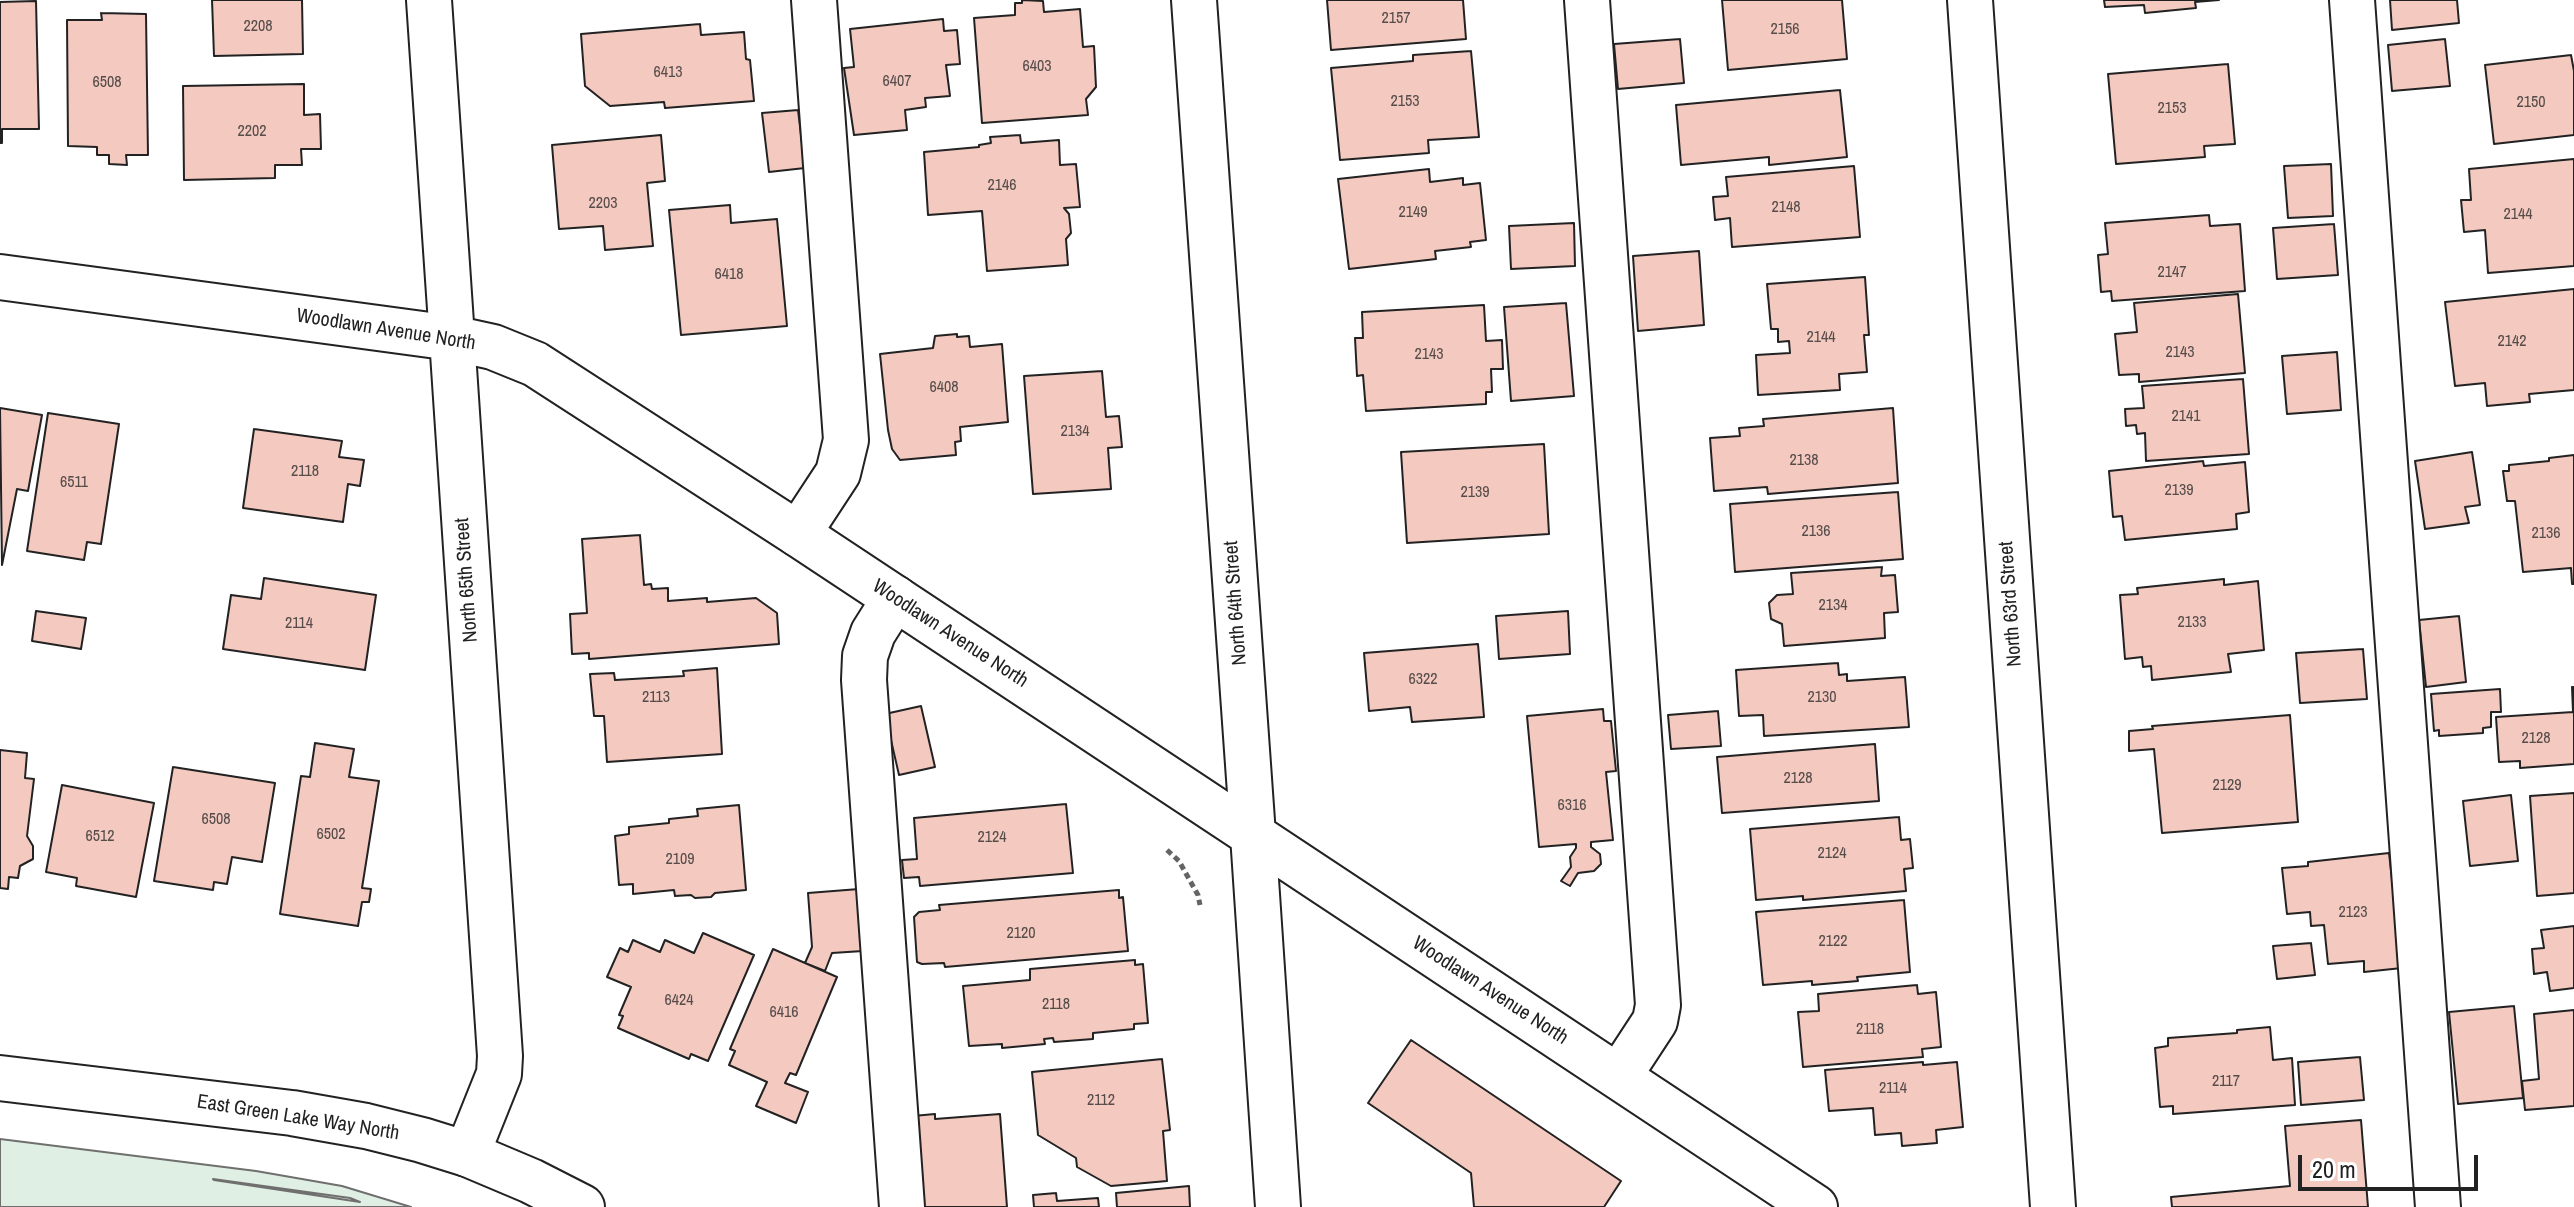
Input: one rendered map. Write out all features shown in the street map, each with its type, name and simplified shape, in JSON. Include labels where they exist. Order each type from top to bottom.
[{"type":"street","name":"North 65th Street","points":[[429,0],[500,1056],[499,1074],[467,1154]]},
{"type":"street","points":[[798,534],[838,473],[846,440],[814,0]]},
{"type":"street","name":"North 64th Street","points":[[1194,0],[1278,1207]]},
{"type":"street","points":[[1587,0],[1658,1005],[1655,1021],[1619,1076]]},
{"type":"street","name":"North 63rd Street","points":[[1970,0],[2053,1207]]},
{"type":"street","points":[[2352,0],[2438,1207]]},
{"type":"street","name":"Woodlawn Avenue North","points":[[0,277],[452,338],[493,347],[535,364],[798,534],[1815,1207]]},
{"type":"street","points":[[895,598],[873,633],[865,656],[864,680],[902,1207]]},
{"type":"street","name":"East Green Lake Way North","points":[[0,1078],[292,1113],[366,1126],[467,1154],[582,1207]]},
{"type":"path","points":[[1167,850],[1179,861],[1198,895],[1202,914]]},
{"type":"green space","points":[[0,1139],[256,1171],[342,1186],[411,1207],[0,1207]],"holes":[[[213,1179],[350,1198],[360,1202]]]},
{"type":"building","points":[[212,0],[302,0],[303,54],[214,56]]},
{"type":"building","points":[[1022,0],[1043,1],[1044,12],[1080,9],[1083,47],[1094,46],[1096,87],[1086,99],[1088,115],[982,123],[974,18],[1015,15],[1015,3],[1022,3]]},
{"type":"building","points":[[1327,0],[1463,0],[1466,39],[1331,50]]},
{"type":"building","points":[[1722,0],[1842,0],[1847,59],[1728,70]]},
{"type":"building","points":[[2104,0],[2219,0],[2195,2],[2196,8],[2145,13],[2144,5],[2105,7]]},
{"type":"building","points":[[2390,0],[2457,0],[2459,23],[2392,30]]},
{"type":"building","points":[[36,1],[39,129],[2,129],[0,143],[0,2]]},
{"type":"building","points":[[101,13],[146,14],[148,155],[126,155],[127,165],[109,164],[109,155],[97,155],[97,147],[68,146],[67,20],[102,20]]},
{"type":"building","points":[[943,19],[944,31],[957,30],[960,64],[946,65],[950,96],[925,98],[926,107],[905,110],[907,130],[854,135],[844,68],[854,67],[850,29]]},
{"type":"building","points":[[700,24],[701,35],[744,32],[754,101],[665,108],[664,102],[610,106],[585,86],[581,34]]},
{"type":"building","points":[[1680,39],[1684,83],[1618,89],[1614,44]]},
{"type":"building","points":[[2445,39],[2450,86],[2392,91],[2388,45]]},
{"type":"building","points":[[1471,51],[1479,137],[1428,140],[1429,153],[1340,160],[1331,68],[1413,61],[1413,55]]},
{"type":"building","points":[[2571,55],[2574,135],[2494,144],[2485,65]]},
{"type":"building","points":[[2228,64],[2235,144],[2204,146],[2205,157],[2116,164],[2108,74]]},
{"type":"building","points":[[304,84],[304,115],[320,114],[321,149],[301,149],[302,165],[275,165],[275,178],[184,180],[183,86]]},
{"type":"building","points":[[1840,90],[1847,157],[1769,165],[1769,157],[1681,165],[1676,105]]},
{"type":"building","points":[[798,110],[805,168],[769,172],[762,113]]},
{"type":"building","points":[[661,135],[665,181],[647,183],[653,246],[605,250],[603,226],[559,229],[552,145]]},
{"type":"building","points":[[1020,135],[1021,143],[1059,140],[1060,165],[1076,164],[1080,207],[1064,208],[1069,214],[1071,233],[1066,239],[1068,265],[987,271],[982,211],[928,215],[924,152],[979,147],[991,143],[990,137]]},
{"type":"building","points":[[2574,159],[2574,266],[2488,273],[2485,230],[2464,232],[2461,200],[2471,200],[2469,169]]},
{"type":"building","points":[[2331,164],[2333,216],[2288,218],[2284,166]]},
{"type":"building","points":[[1854,166],[1860,237],[1732,247],[1730,218],[1715,220],[1713,197],[1728,196],[1726,177]]},
{"type":"building","points":[[1429,169],[1430,182],[1463,178],[1463,185],[1480,183],[1486,240],[1470,242],[1471,247],[1435,251],[1436,259],[1349,269],[1338,179]]},
{"type":"building","points":[[730,205],[731,223],[777,219],[787,326],[681,335],[669,210]]},
{"type":"building","points":[[2209,215],[2210,226],[2240,224],[2245,291],[2112,301],[2111,291],[2101,292],[2098,255],[2108,254],[2105,223]]},
{"type":"building","points":[[1574,223],[1575,266],[1511,269],[1509,226]]},
{"type":"building","points":[[2334,224],[2338,275],[2277,279],[2273,228]]},
{"type":"building","points":[[1699,251],[1704,325],[1638,331],[1633,256]]},
{"type":"building","points":[[1865,277],[1869,335],[1864,335],[1867,372],[1839,374],[1840,390],[1758,395],[1756,355],[1790,353],[1789,341],[1778,342],[1778,329],[1771,329],[1767,284]]},
{"type":"building","points":[[2574,289],[2574,390],[2529,394],[2530,402],[2487,406],[2485,383],[2455,386],[2445,302]]},
{"type":"building","points":[[2238,294],[2245,373],[2139,382],[2139,374],[2119,375],[2115,334],[2137,332],[2134,303]]},
{"type":"building","points":[[1566,303],[1574,396],[1511,401],[1504,307]]},
{"type":"building","points":[[1484,305],[1486,341],[1502,340],[1503,369],[1491,369],[1492,392],[1486,392],[1486,404],[1366,411],[1363,375],[1357,376],[1355,338],[1363,338],[1362,312]]},
{"type":"building","points":[[957,334],[957,337],[969,336],[970,347],[1002,344],[1008,422],[960,427],[961,441],[955,442],[956,455],[900,460],[892,449],[888,430],[880,354],[933,348],[935,336]]},
{"type":"building","points":[[2337,352],[2341,410],[2287,414],[2282,356]]},
{"type":"building","points":[[1102,371],[1106,417],[1119,416],[1122,447],[1108,448],[1111,489],[1033,494],[1024,376]]},
{"type":"building","points":[[2243,379],[2249,454],[2146,461],[2145,433],[2137,434],[2136,425],[2126,426],[2125,409],[2144,408],[2142,386]]},
{"type":"building","points":[[0,408],[42,415],[28,491],[17,489],[2,565]]},
{"type":"building","points":[[1893,408],[1898,483],[1768,494],[1767,487],[1714,491],[1710,438],[1740,436],[1739,428],[1764,426],[1763,419]]},
{"type":"building","points":[[48,413],[119,424],[101,544],[87,542],[84,560],[27,551]]},
{"type":"building","points":[[254,429],[342,441],[339,457],[364,460],[360,486],[348,484],[343,522],[243,508]]},
{"type":"building","points":[[1544,444],[1549,534],[1407,543],[1401,452]]},
{"type":"building","points":[[2472,452],[2480,505],[2465,507],[2469,523],[2425,529],[2415,461]]},
{"type":"building","points":[[2574,455],[2572,584],[2571,568],[2523,572],[2515,501],[2507,501],[2503,471],[2509,471],[2509,465]]},
{"type":"building","points":[[2203,461],[2204,466],[2245,462],[2249,512],[2236,514],[2237,529],[2125,540],[2122,516],[2113,517],[2109,471]]},
{"type":"building","points":[[1898,492],[1903,559],[1735,572],[1730,504]]},
{"type":"building","points":[[640,535],[644,585],[651,584],[652,589],[668,588],[668,601],[756,598],[777,613],[779,644],[589,659],[589,653],[572,654],[570,614],[587,613],[582,539]]},
{"type":"building","points":[[1882,567],[1881,576],[1895,575],[1898,612],[1884,613],[1885,638],[1784,646],[1782,624],[1771,619],[1769,603],[1777,595],[1793,594],[1791,573]]},
{"type":"building","points":[[264,578],[376,595],[365,670],[223,649],[231,595],[261,599]]},
{"type":"building","points":[[2224,579],[2224,585],[2258,581],[2264,650],[2228,654],[2231,672],[2152,680],[2151,666],[2143,667],[2142,657],[2125,659],[2120,595],[2138,594],[2137,588]]},
{"type":"building","points":[[36,611],[86,618],[81,649],[32,641]]},
{"type":"building","points":[[1568,611],[1570,654],[1499,659],[1496,616]]},
{"type":"building","points":[[2459,616],[2466,682],[2426,687],[2419,620]]},
{"type":"building","points":[[1478,644],[1484,717],[1412,722],[1410,707],[1369,711],[1364,653]]},
{"type":"building","points":[[2363,649],[2367,699],[2300,703],[2296,653]]},
{"type":"building","points":[[1838,663],[1839,675],[1847,674],[1847,681],[1905,677],[1909,727],[1764,736],[1763,715],[1739,716],[1736,670]]},
{"type":"building","points":[[717,668],[722,754],[607,762],[604,716],[594,716],[590,674],[614,673],[615,680],[684,676],[683,671]]},
{"type":"building","points":[[2574,687],[2574,764],[2520,768],[2520,761],[2499,762],[2496,717],[2573,712]]},
{"type":"building","points":[[2500,689],[2501,712],[2491,712],[2491,727],[2483,728],[2483,733],[2439,736],[2439,730],[2434,731],[2431,694]]},
{"type":"building","points":[[921,706],[935,767],[899,775],[885,714]]},
{"type":"building","points":[[1603,709],[1604,721],[1611,721],[1616,771],[1606,772],[1613,840],[1591,842],[1591,847],[1600,854],[1601,864],[1594,871],[1578,873],[1570,886],[1561,881],[1571,867],[1570,857],[1576,844],[1539,847],[1527,716]]},
{"type":"building","points":[[1718,711],[1721,746],[1671,749],[1668,715]]},
{"type":"building","points":[[2290,715],[2298,822],[2162,833],[2154,749],[2129,751],[2129,731],[2153,729],[2152,726]]},
{"type":"building","points":[[315,743],[354,749],[349,777],[379,781],[362,888],[371,889],[369,902],[362,902],[358,926],[280,914],[301,776],[310,777]]},
{"type":"building","points":[[1875,744],[1879,801],[1722,813],[1717,757]]},
{"type":"building","points":[[0,750],[27,753],[25,778],[34,779],[27,836],[33,846],[33,859],[20,866],[18,878],[9,877],[8,889],[0,888]]},
{"type":"building","points":[[173,767],[275,783],[262,862],[232,857],[227,884],[214,882],[213,890],[154,881]]},
{"type":"building","points":[[62,785],[154,803],[136,897],[76,886],[77,878],[46,872]]},
{"type":"building","points":[[2574,793],[2574,893],[2537,896],[2530,796]]},
{"type":"building","points":[[2511,795],[2518,861],[2470,866],[2463,801]]},
{"type":"building","points":[[1066,804],[1073,873],[920,886],[919,877],[904,878],[902,860],[917,859],[914,818]]},
{"type":"building","points":[[739,805],[746,890],[695,898],[691,895],[675,896],[674,890],[633,894],[633,884],[619,885],[615,836],[629,834],[629,827],[698,816],[697,809]]},
{"type":"building","points":[[1899,817],[1901,840],[1910,839],[1913,868],[1904,869],[1906,891],[1803,900],[1803,896],[1756,900],[1750,829]]},
{"type":"building","points":[[2389,853],[2402,968],[2364,972],[2364,961],[2328,964],[2324,925],[2311,926],[2310,912],[2287,914],[2282,868]]},
{"type":"building","points":[[859,889],[863,951],[832,953],[825,971],[805,963],[812,947],[808,893]]},
{"type":"building","points":[[1119,890],[1119,898],[1123,897],[1128,951],[945,967],[944,963],[917,962],[914,917],[919,912],[940,910],[939,905]]},
{"type":"building","points":[[1904,900],[1910,972],[1857,977],[1858,981],[1763,985],[1756,912]]},
{"type":"building","points":[[2574,926],[2574,988],[2550,991],[2547,972],[2534,974],[2532,949],[2544,948],[2541,930]]},
{"type":"building","points":[[703,933],[754,955],[708,1061],[691,1054],[689,1059],[618,1028],[623,1016],[619,1015],[631,987],[607,977],[620,948],[628,952],[633,940],[660,952],[665,940],[694,953]]},
{"type":"building","points":[[2311,943],[2315,975],[2277,979],[2273,946]]},
{"type":"building","points":[[773,949],[837,977],[796,1075],[790,1073],[785,1083],[808,1092],[796,1123],[756,1106],[767,1082],[729,1065],[735,1051],[730,1049]]},
{"type":"building","points":[[1135,960],[1135,965],[1143,964],[1148,1023],[1134,1024],[1134,1029],[1093,1033],[1093,1039],[1054,1042],[1053,1038],[1044,1039],[1045,1044],[1002,1048],[1002,1044],[969,1046],[963,986],[1030,980],[1030,969]]},
{"type":"building","points":[[1917,985],[1918,994],[1936,992],[1941,1047],[1922,1049],[1923,1057],[1803,1067],[1798,1012],[1819,1011],[1818,994]]},
{"type":"building","points":[[2514,1006],[2523,1098],[2458,1104],[2449,1012]]},
{"type":"building","points":[[2574,1010],[2574,1106],[2525,1110],[2522,1081],[2539,1079],[2534,1014]]},
{"type":"building","points":[[2270,1027],[2273,1060],[2292,1058],[2295,1105],[2173,1114],[2173,1106],[2160,1107],[2155,1048],[2168,1046],[2168,1038],[2237,1033],[2237,1030]]},
{"type":"building","points":[[1411,1040],[1621,1181],[1604,1207],[1474,1207],[1471,1173],[1368,1103]]},
{"type":"building","points":[[2360,1057],[2364,1100],[2301,1105],[2298,1062]]},
{"type":"building","points":[[1162,1059],[1170,1130],[1163,1131],[1167,1181],[1111,1186],[1077,1167],[1076,1158],[1038,1135],[1032,1072]]},
{"type":"building","points":[[1923,1062],[1923,1065],[1957,1062],[1963,1127],[1936,1130],[1937,1143],[1902,1146],[1901,1133],[1875,1135],[1873,1108],[1829,1111],[1825,1070]]},
{"type":"building","points":[[935,1114],[935,1119],[1000,1114],[1007,1207],[920,1207],[913,1116]]},
{"type":"building","points":[[2361,1120],[2368,1207],[2172,1207],[2171,1197],[2290,1186],[2285,1126]]},
{"type":"building","points":[[1189,1186],[1190,1207],[1117,1207],[1116,1193]]},
{"type":"building","points":[[1056,1193],[1057,1201],[1098,1198],[1099,1207],[1034,1207],[1033,1195]]}]
